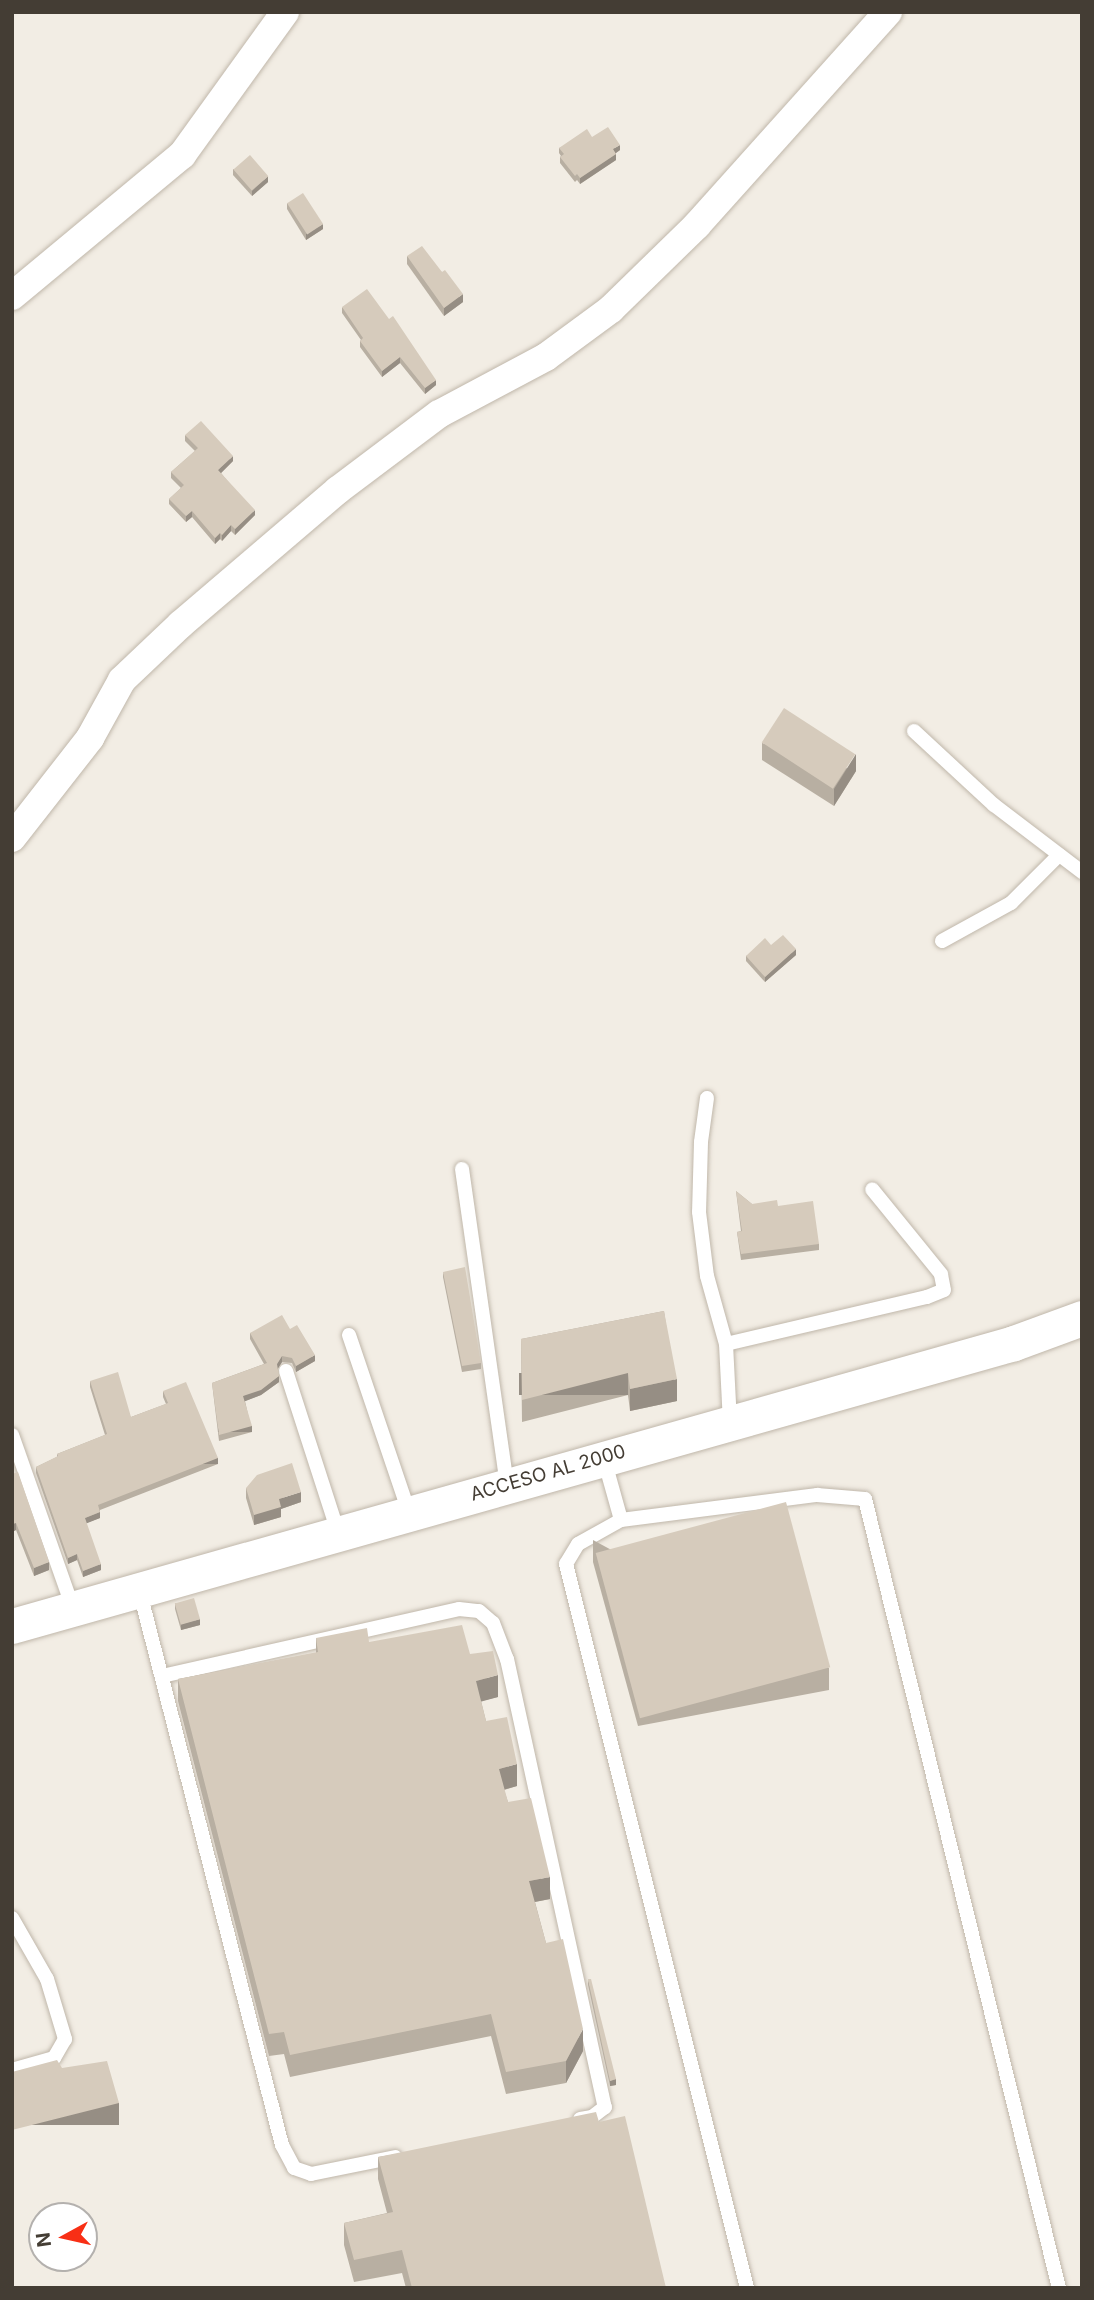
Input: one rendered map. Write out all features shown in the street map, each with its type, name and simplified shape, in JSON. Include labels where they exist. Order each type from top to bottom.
[{"type":"street","points":[[12,296],[182,155],[285,12]]},
{"type":"street","points":[[12,838],[90,738],[122,680],[181,624],[338,490],[429,421],[546,357],[611,309],[697,225],[888,12]]},
{"type":"street","name":"ACCESO AL 2000","points":[[12,1626],[1014,1343],[1082,1318]]},
{"type":"lane","points":[[914,732],[994,805],[1082,872]]},
{"type":"lane","points":[[942,941],[1011,903],[1059,855]]},
{"type":"lane","points":[[708,1098],[701,1142],[699,1212],[707,1276],[726,1344],[730,1423]]},
{"type":"lane","points":[[462,1169],[507,1485]]},
{"type":"lane","points":[[726,1344],[927,1297],[944,1290],[941,1274],[872,1189]]},
{"type":"lane","points":[[349,1335],[409,1512]]},
{"type":"lane","points":[[286,1371],[338,1532]]},
{"type":"lane","points":[[12,1435],[73,1608]]},
{"type":"lane","points":[[604,1458],[621,1520]]},
{"type":"lane","points":[[747,2288],[566,1563],[578,1544],[621,1520],[817,1494],[865,1499],[1059,2288]]},
{"type":"lane","points":[[139,1589],[282,2145],[294,2168],[311,2174],[405,2155]]},
{"type":"lane","points":[[162,1676],[459,1609],[479,1611],[493,1623],[507,1659],[605,2107],[592,2117],[565,2122]]},
{"type":"lane","points":[[12,1918],[47,1979],[65,2039],[54,2058],[12,2070]]},
{"type":"building","points":[[608,127],[620,145],[613,149],[616,154],[580,178],[577,174],[575,176],[560,157],[564,154],[559,148],[587,129],[592,137]]},
{"type":"building","points":[[250,155],[268,176],[252,191],[233,169]]},
{"type":"building","points":[[303,193],[323,224],[307,234],[287,203]]},
{"type":"building","points":[[422,246],[463,294],[444,308],[407,256]]},
{"type":"building","points":[[367,289],[389,319],[393,316],[436,380],[425,388],[400,357],[382,371],[360,341],[363,338],[342,307]]},
{"type":"building","points":[[201,421],[233,456],[218,470],[255,510],[235,529],[231,525],[215,538],[192,511],[186,516],[169,499],[184,485],[171,472],[198,448],[185,435]]},
{"type":"building","points":[[784,708],[855,754],[833,789],[762,742]]},
{"type":"building","points":[[783,935],[796,949],[765,977],[746,956],[765,938],[771,945]]},
{"type":"building","points":[[736,1191],[752,1204],[777,1200],[778,1206],[813,1201],[819,1244],[741,1254],[737,1232],[742,1231]]},
{"type":"building","points":[[465,1267],[481,1363],[462,1366],[443,1272]]},
{"type":"building","points":[[664,1311],[677,1379],[630,1389],[628,1373],[522,1400],[521,1339]]},
{"type":"building","points":[[282,1315],[290,1329],[297,1325],[315,1355],[296,1366],[292,1358],[282,1356],[277,1364],[279,1376],[261,1390],[243,1396],[252,1426],[219,1435],[212,1383],[267,1363],[250,1333]]},
{"type":"building","points":[[118,1372],[131,1417],[168,1403],[163,1391],[186,1382],[218,1458],[98,1505],[100,1512],[85,1518],[101,1564],[83,1571],[77,1554],[68,1558],[36,1467],[58,1456],[57,1454],[107,1434],[90,1381]]},
{"type":"building","points":[[292,1463],[301,1492],[279,1499],[281,1507],[254,1515],[246,1488],[257,1475]]},
{"type":"building","points":[[18,1472],[49,1562],[34,1568],[16,1523],[12,1524],[12,1474]]},
{"type":"building","points":[[786,1502],[830,1667],[640,1718],[596,1553]]},
{"type":"building","points":[[194,1598],[200,1619],[181,1625],[175,1604]]},
{"type":"building","points":[[462,1625],[470,1654],[493,1651],[498,1675],[476,1681],[486,1721],[507,1717],[517,1764],[499,1769],[508,1802],[531,1798],[550,1877],[529,1881],[546,1943],[563,1939],[583,2029],[566,2061],[506,2072],[491,2014],[290,2055],[284,2032],[269,2034],[178,1679],[318,1652],[316,1638],[367,1628],[369,1642]]},
{"type":"building","points":[[588,1979],[591,1979],[616,2079],[610,2081]]},
{"type":"building","points":[[57,2060],[62,2068],[107,2061],[119,2103],[12,2130],[12,2072]]},
{"type":"building","points":[[596,2112],[599,2122],[625,2116],[666,2288],[412,2288],[402,2250],[354,2260],[344,2223],[393,2212],[378,2157]]}]
